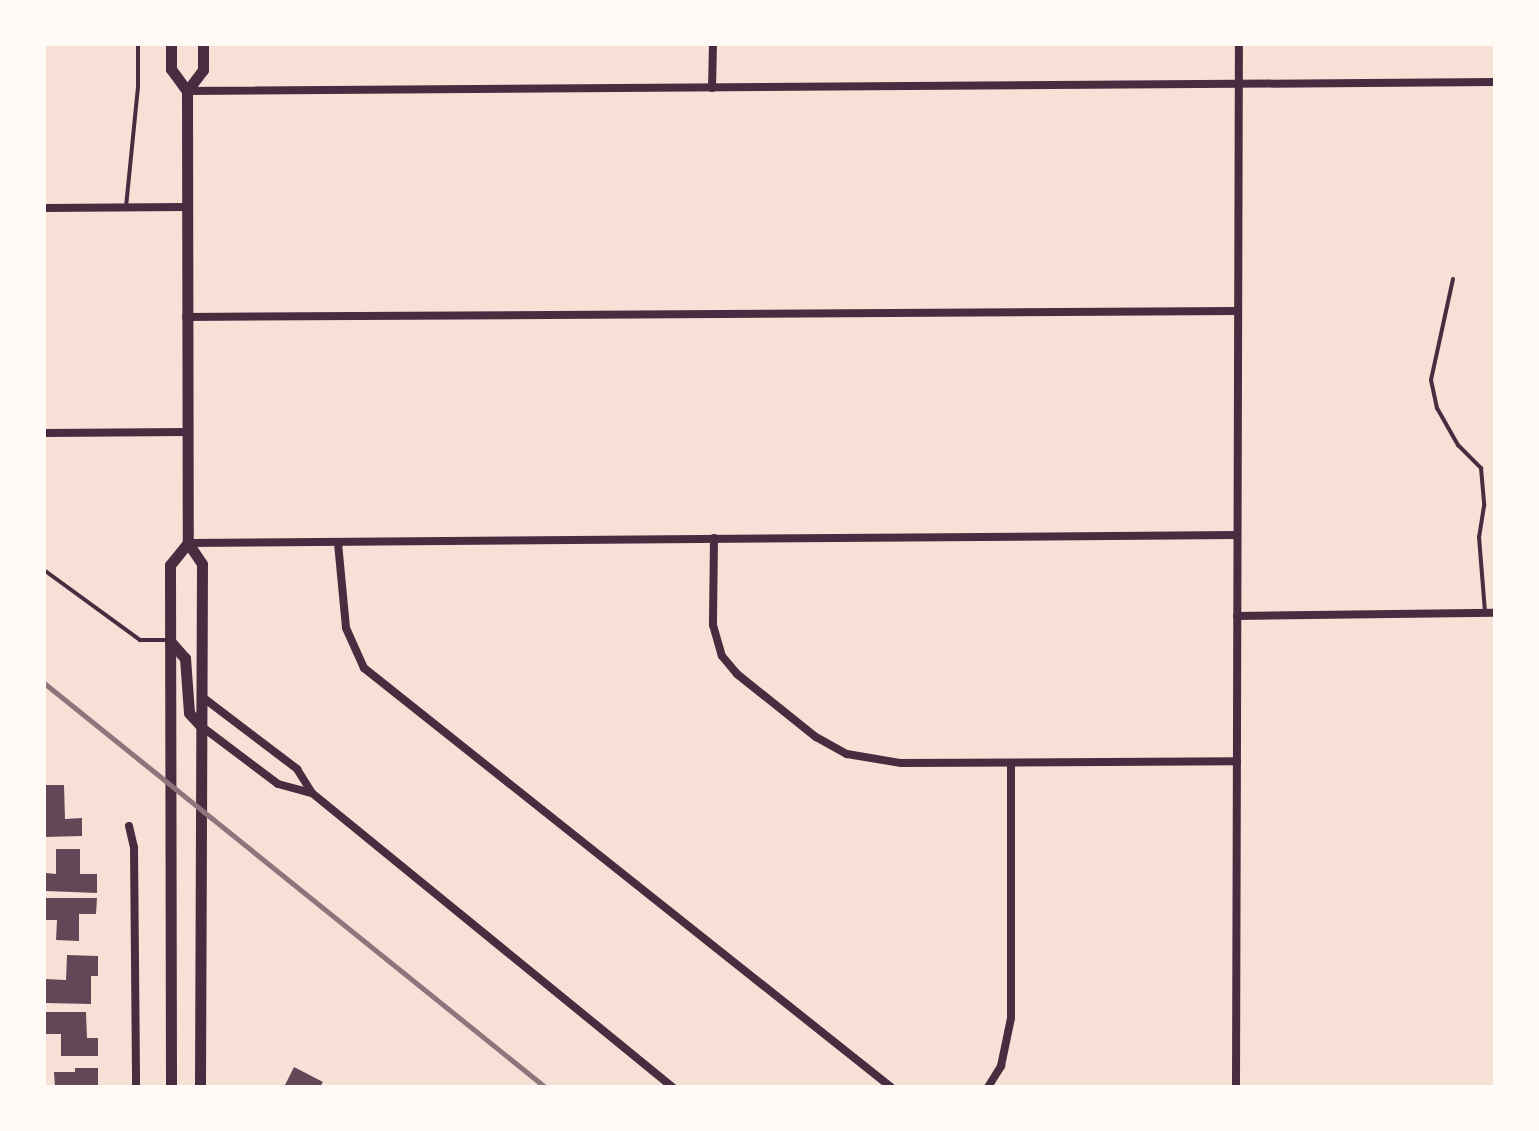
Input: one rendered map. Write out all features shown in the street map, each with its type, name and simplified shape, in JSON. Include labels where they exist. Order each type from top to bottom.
[{"type":"main road","points":[[171,44],[171,69],[187,91],[188,543],[202,564],[200,1087]]},
{"type":"main road","points":[[187,91],[203,70],[203,44]]},
{"type":"main road","points":[[171,1087],[170,565],[188,543]]},
{"type":"main road","points":[[170,641],[185,658],[189,713],[200,725]]},
{"type":"street","points":[[712,88],[713,44]]},
{"type":"street","points":[[1236,1087],[1239,44]]},
{"type":"street","points":[[187,91],[1495,82]]},
{"type":"street","points":[[44,208],[186,207]]},
{"type":"street","points":[[186,317],[1238,311]]},
{"type":"street","points":[[44,433],[187,432]]},
{"type":"street","points":[[188,543],[1237,535]]},
{"type":"street","points":[[714,538],[713,625],[722,656],[737,674],[823,742],[847,754],[881,762],[1237,761]]},
{"type":"street","points":[[338,543],[346,628],[364,668],[891,1087]]},
{"type":"street","points":[[1237,616],[1495,613]]},
{"type":"street","points":[[201,696],[297,769],[312,793],[673,1087]]},
{"type":"street","points":[[200,725],[278,784],[312,793]]},
{"type":"street","points":[[988,1087],[1004,1058],[1011,1018],[1011,763]]},
{"type":"street","points":[[129,826],[134,847],[136,1087]]},
{"type":"lane","points":[[126,207],[138,86],[138,44]]},
{"type":"lane","points":[[1453,279],[1431,380],[1437,408],[1458,445],[1481,468],[1484,506],[1479,537],[1485,614]]},
{"type":"lane","points":[[44,570],[140,640],[170,641]]},
{"type":"building","points":[[44,785],[64,785],[65,819],[82,818],[82,836],[44,837]]},
{"type":"building","points":[[56,849],[80,849],[80,874],[97,874],[97,893],[46,891],[46,873],[56,874]]},
{"type":"building","points":[[46,898],[97,898],[96,914],[79,914],[79,941],[56,940],[57,920],[46,920]]},
{"type":"building","points":[[67,955],[98,956],[98,976],[91,976],[91,1004],[45,1003],[45,979],[66,980]]},
{"type":"building","points":[[44,1012],[86,1012],[87,1038],[98,1038],[98,1056],[61,1056],[61,1034],[44,1034]]},
{"type":"building","points":[[294,1067],[323,1082],[320,1087],[284,1087]]},
{"type":"building","points":[[75,1068],[98,1068],[98,1087],[55,1087],[54,1072],[75,1072]]},
{"type":"railway","points":[[44,683],[545,1087]]}]
